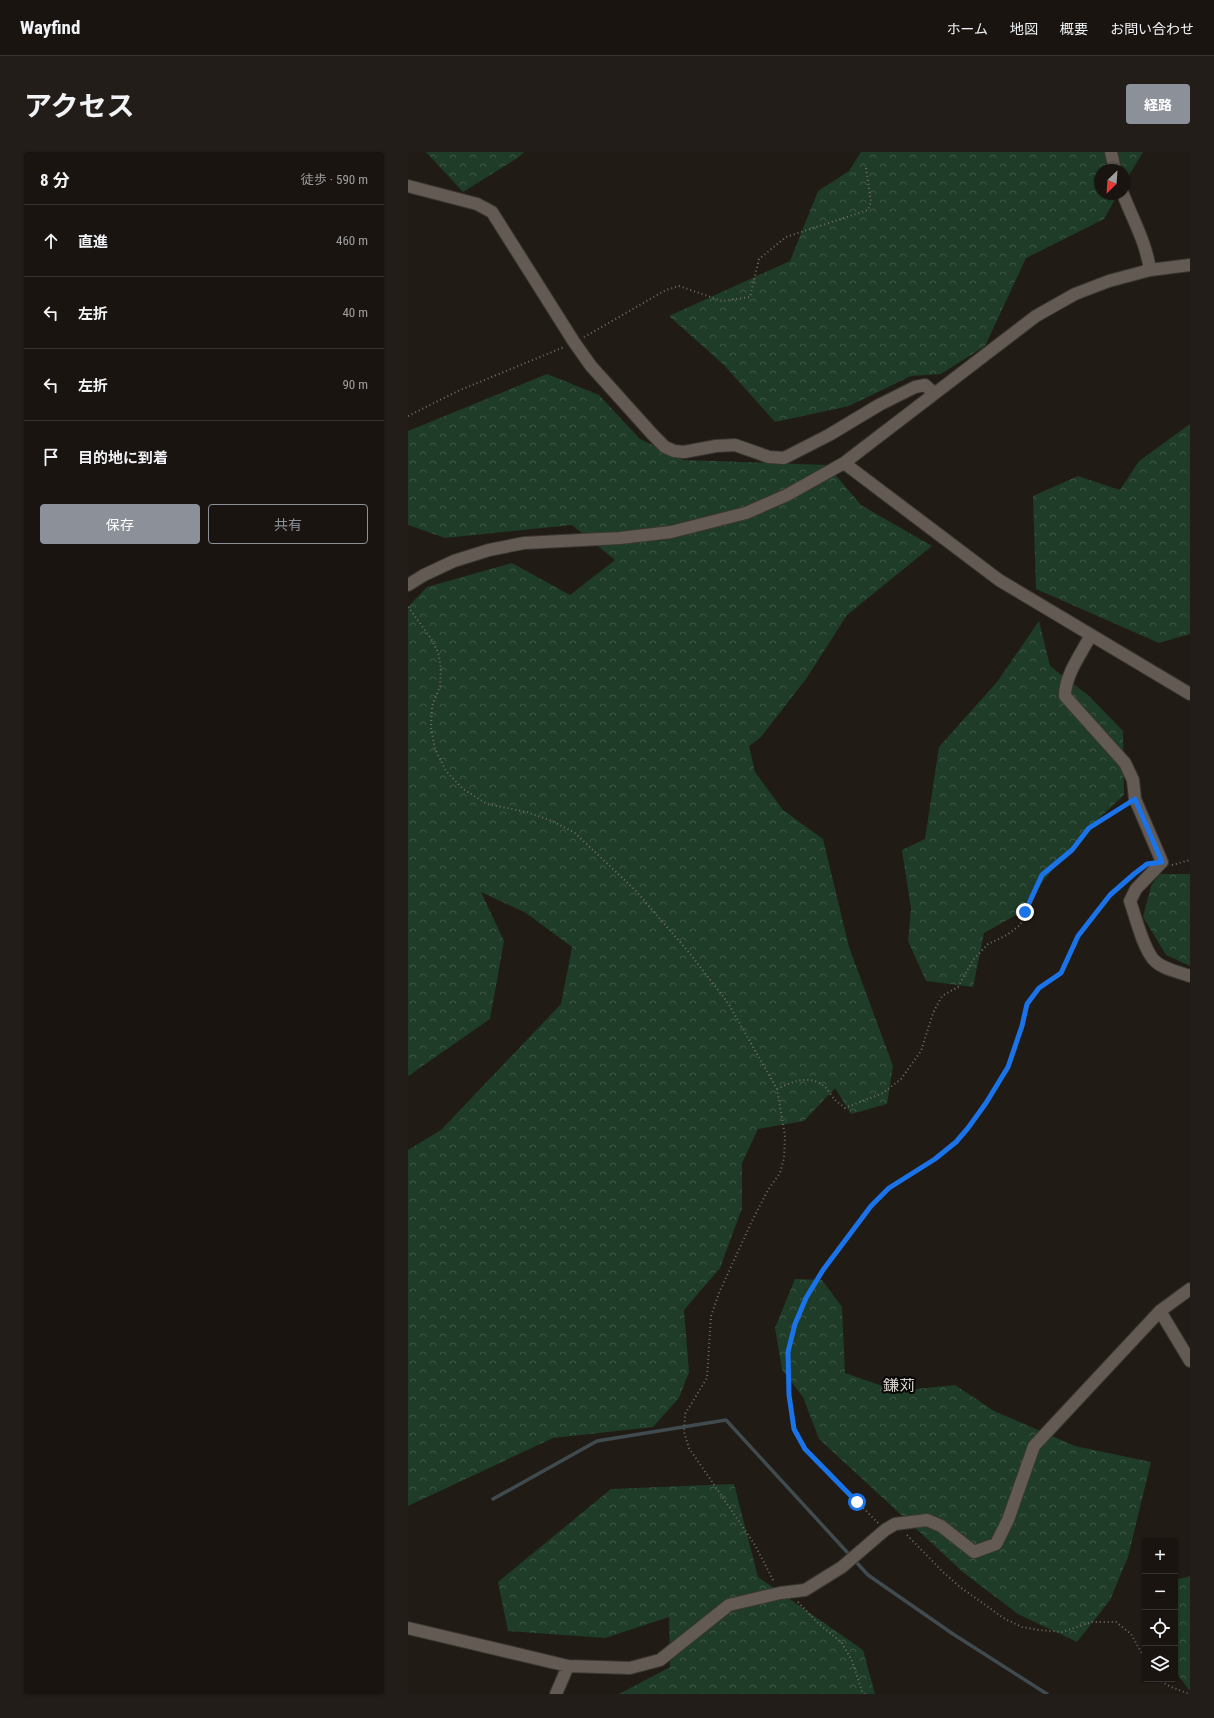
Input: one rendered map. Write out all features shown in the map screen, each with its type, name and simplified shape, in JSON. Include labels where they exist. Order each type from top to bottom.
[{"type":"street","points":[[1111,152],[1114,164]]},
{"type":"street","points":[[408,186],[477,204],[492,212],[574,342],[591,366],[665,447],[679,452],[684,452],[716,446],[735,445],[769,457],[784,458],[829,435],[878,405],[915,386],[925,385],[934,393]]},
{"type":"street","points":[[1126,200],[1148,254],[1150,270]]},
{"type":"street","points":[[408,585],[424,575],[454,561],[489,550],[524,543],[620,538],[671,532],[708,524],[746,513],[787,495],[844,464],[934,393],[1042,312],[1075,294],[1109,281],[1150,270],[1190,266]]},
{"type":"street","points":[[844,464],[999,580],[1190,694]]},
{"type":"street","points":[[1091,635],[1065,687],[1065,696],[1125,763],[1133,780],[1135,799],[1162,862],[1136,889],[1130,901],[1146,947],[1154,960],[1164,967],[1190,976]]},
{"type":"street","points":[[408,1628],[568,1666],[630,1668],[660,1660],[729,1606],[780,1593],[805,1590],[842,1567],[890,1527],[927,1520],[940,1526],[974,1552],[996,1544],[1008,1520],[1034,1446],[1160,1311],[1190,1289]]},
{"type":"street","points":[[1160,1311],[1190,1361]]},
{"type":"street","points":[[556,1694],[568,1666]]},
{"type":"path","points":[[408,416],[458,391],[574,342],[666,290],[679,286],[722,301],[750,297],[759,259],[786,237],[868,210],[871,202],[866,168]]},
{"type":"path","points":[[408,607],[430,637],[438,652],[441,668],[440,686],[432,706],[431,728],[435,749],[446,771],[463,790],[487,804],[527,812],[552,821],[575,833],[635,890],[687,950],[728,1003],[777,1089],[785,1136],[784,1158],[780,1173],[768,1190],[752,1221],[719,1293],[711,1316],[707,1378],[685,1414],[684,1432],[689,1448],[755,1545],[780,1593],[798,1603],[818,1623],[842,1643],[852,1661],[862,1691],[865,1694]]},
{"type":"path","points":[[777,1089],[795,1081],[805,1079],[812,1080],[824,1086],[836,1101],[845,1108],[884,1093],[901,1079],[921,1051],[933,1013],[942,996],[958,987],[972,960],[988,944],[1007,935],[1020,925],[1042,875],[1072,850],[1089,828],[1135,799]]},
{"type":"path","points":[[1162,862],[1173,865],[1190,860]]},
{"type":"path","points":[[1128,879],[1110,895],[1078,936],[1061,973],[1039,988],[1027,1004],[1022,1026],[1008,1067],[986,1103],[968,1128],[950,1147],[935,1159],[889,1188],[871,1206],[823,1270],[806,1298],[795,1324],[788,1352],[789,1395],[794,1429],[805,1449],[890,1527],[920,1547],[943,1572],[960,1587],[1005,1619],[1022,1627],[1062,1632],[1092,1622],[1116,1622],[1131,1634],[1142,1654]]},
{"type":"path","points":[[1163,1682],[1189,1694]]},
{"type":"green space","points":[[426,152],[524,152],[519,157],[463,192]]},
{"type":"green space","points":[[861,152],[1143,152],[1130,174],[1130,164],[1094,164],[1094,200],[1115,200],[1104,219],[1026,258],[985,346],[941,374],[911,376],[849,406],[775,422],[724,365],[669,316],[790,261],[818,191],[849,171]]},
{"type":"green space","points":[[547,374],[599,395],[640,439],[684,460],[827,465],[861,505],[932,546],[847,615],[806,679],[760,738],[749,746],[755,772],[783,810],[823,839],[849,947],[893,1066],[887,1104],[851,1114],[835,1088],[804,1121],[758,1129],[742,1163],[742,1208],[720,1268],[684,1310],[689,1372],[679,1398],[653,1427],[553,1438],[408,1506],[408,1150],[441,1130],[561,1004],[572,947],[526,913],[481,892],[504,941],[490,1019],[408,1076],[408,607],[427,587],[512,563],[570,595],[615,560],[572,525],[445,538],[408,525],[408,431]]},
{"type":"green space","points":[[1190,424],[1190,634],[1159,643],[1036,589],[1033,496],[1078,476],[1120,490],[1139,461]]},
{"type":"green space","points":[[1039,621],[1050,666],[1089,696],[1123,731],[1124,795],[1079,837],[1016,915],[984,933],[973,987],[926,981],[908,941],[911,909],[902,850],[925,839],[939,747],[997,682]]},
{"type":"green space","points":[[1159,874],[1190,874],[1190,966],[1166,955],[1143,917],[1151,886]]},
{"type":"green space","points":[[795,1279],[822,1280],[842,1307],[845,1373],[897,1391],[955,1385],[994,1411],[1075,1446],[1151,1462],[1128,1557],[1110,1600],[1077,1642],[1018,1614],[964,1573],[819,1439],[803,1397],[782,1370],[775,1328]]},
{"type":"green space","points":[[734,1484],[758,1577],[863,1650],[875,1694],[619,1694],[670,1667],[669,1617],[605,1638],[508,1631],[498,1582],[611,1489]]},
{"type":"green space","points":[[1190,1576],[1190,1691],[1178,1675],[1178,1579]]},
{"type":"waterway","points":[[493,1499],[597,1441],[726,1420],[868,1575],[953,1634],[1047,1694]]},
{"type":"district","name":"鎌苅","points":[[899,1385]]},
{"type":"route","points":[[857,1502],[805,1449],[794,1429],[789,1395],[788,1352],[795,1324],[806,1298],[823,1270],[871,1206],[889,1188],[935,1159],[956,1142],[968,1128],[986,1103],[1008,1067],[1022,1026],[1027,1004],[1039,988],[1061,973],[1078,936],[1110,895],[1147,864],[1162,862],[1135,799],[1089,828],[1072,850],[1042,875],[1025,912]]}]
